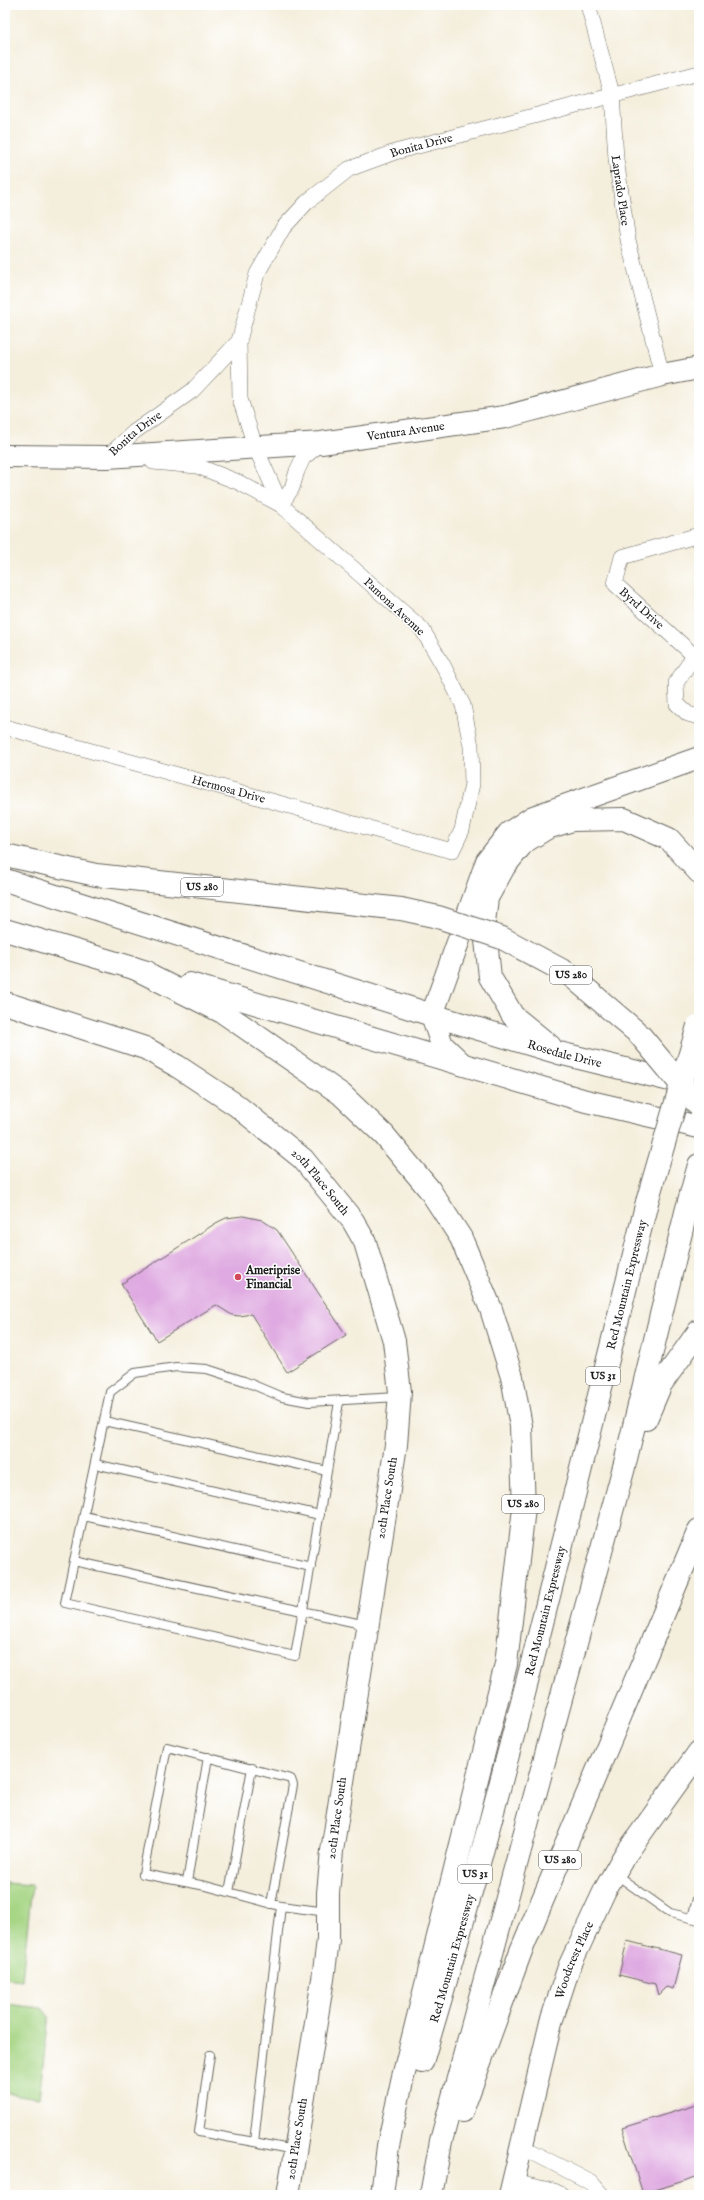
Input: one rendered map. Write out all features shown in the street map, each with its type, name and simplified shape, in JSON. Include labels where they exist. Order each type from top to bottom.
[{"type":"main road","name":"Ventura Avenue","points":[[106,457],[255,446],[321,443],[505,417],[662,375],[699,368]]},
{"type":"main road","name":"Bonita Drive","points":[[5,456],[106,457]]},
{"type":"main road","points":[[464,1065],[442,1045],[432,1015],[487,860],[509,833],[533,817],[699,758]]},
{"type":"main road","points":[[558,1053],[513,1016],[490,977],[484,922],[487,898],[504,867],[524,842],[547,828],[572,820],[624,819],[669,839],[699,872]]},
{"type":"main road","name":"US 280","points":[[5,855],[96,875],[401,909],[438,917],[502,938],[569,974],[639,1034],[699,1106]]},
{"type":"main road","name":"Rosedale Drive","points":[[5,880],[432,1015],[558,1053],[699,1087]]},
{"type":"main road","name":"US 280","points":[[5,930],[134,968],[224,1013],[341,1094],[384,1135],[429,1190],[461,1238],[491,1309],[512,1377],[521,1426],[524,1508],[506,1664],[402,2081],[388,2146],[382,2195]]},
{"type":"main road","points":[[134,968],[586,1101],[699,1127]]},
{"type":"main road","name":"20th Place South","points":[[5,1003],[145,1048],[177,1066],[236,1105],[302,1159],[353,1221],[365,1242],[394,1341],[399,1397],[396,1445],[332,1851],[328,1912],[328,1940],[288,2195]]},
{"type":"main road","name":"Red Mountain Expressway","points":[[382,2195],[434,2023],[489,1825],[647,1202],[698,1025]]},
{"type":"main road","points":[[431,2195],[440,2141],[624,1467],[686,1212],[699,1165]]},
{"type":"main road","points":[[624,1467],[661,1384],[699,1331]]},
{"type":"main road","name":"US 280","points":[[431,2195],[521,1950],[699,1530]]},
{"type":"main road","name":"Woodcrest Place","points":[[511,2188],[522,2148],[551,2022],[569,1967],[623,1858],[694,1762]]},
{"type":"street","name":"Laprado Place","points":[[588,5],[612,94],[616,159],[628,240],[662,375]]},
{"type":"street","name":"Bonita Drive","points":[[255,446],[240,399],[239,341],[257,274],[283,228],[307,202],[349,169],[394,152],[612,94],[699,73]]},
{"type":"street","name":"Bonita Drive","points":[[106,457],[134,432],[192,390],[239,341]]},
{"type":"street","points":[[281,505],[292,488],[303,458],[321,443]]},
{"type":"street","name":"Pamona Avenue","points":[[255,446],[281,505]]},
{"type":"street","name":"Pamona Avenue","points":[[106,457],[197,466],[238,482],[281,505],[422,629],[463,705],[471,746],[472,784],[462,830],[452,851]]},
{"type":"street","name":"Byrd Drive","points":[[699,535],[622,557],[615,584],[696,658],[676,683],[677,704],[688,714],[699,717]]},
{"type":"street","name":"Hermosa Drive","points":[[5,727],[452,851]]},
{"type":"street","points":[[522,2148],[592,2182],[602,2195]]},
{"type":"street","points":[[511,2188],[554,2191],[562,2195]]},
{"type":"lane","points":[[339,1402],[295,1656],[65,1603],[110,1392],[135,1373],[176,1367],[207,1369],[244,1381],[282,1397],[309,1402],[339,1402],[399,1397]]},
{"type":"lane","points":[[104,1421],[327,1471]]},
{"type":"lane","points":[[95,1464],[320,1515]]},
{"type":"lane","points":[[84,1516],[311,1566]]},
{"type":"lane","points":[[74,1561],[367,1625]]},
{"type":"lane","points":[[271,1904],[293,1785],[290,1779],[284,1776],[167,1747],[143,1874],[187,1882],[271,1904],[328,1912]]},
{"type":"lane","points":[[187,1882],[208,1757]]},
{"type":"lane","points":[[229,1892],[252,1768]]},
{"type":"lane","points":[[614,1874],[670,1913],[696,1919],[697,1899]]},
{"type":"lane","points":[[254,2142],[281,1906]]},
{"type":"lane","points":[[210,2055],[198,2132],[295,2150]]},
{"type":"green space","points":[[5,1883],[32,1885],[22,1980],[5,1978]]},
{"type":"green space","points":[[5,2004],[42,2008],[49,2017],[39,2098],[5,2093]]},
{"type":"building","points":[[243,1216],[262,1220],[277,1230],[346,1335],[287,1372],[251,1314],[239,1316],[232,1315],[216,1305],[157,1341],[121,1284],[216,1223],[226,1218]]},
{"type":"building","points":[[627,1941],[682,1955],[673,1989],[666,1987],[658,1995],[655,1984],[619,1975]]},
{"type":"building","points":[[699,2104],[699,2176],[643,2194],[622,2128]]},
{"type":"place","name":"Ameriprise Financial","points":[[238,1277]]}]
